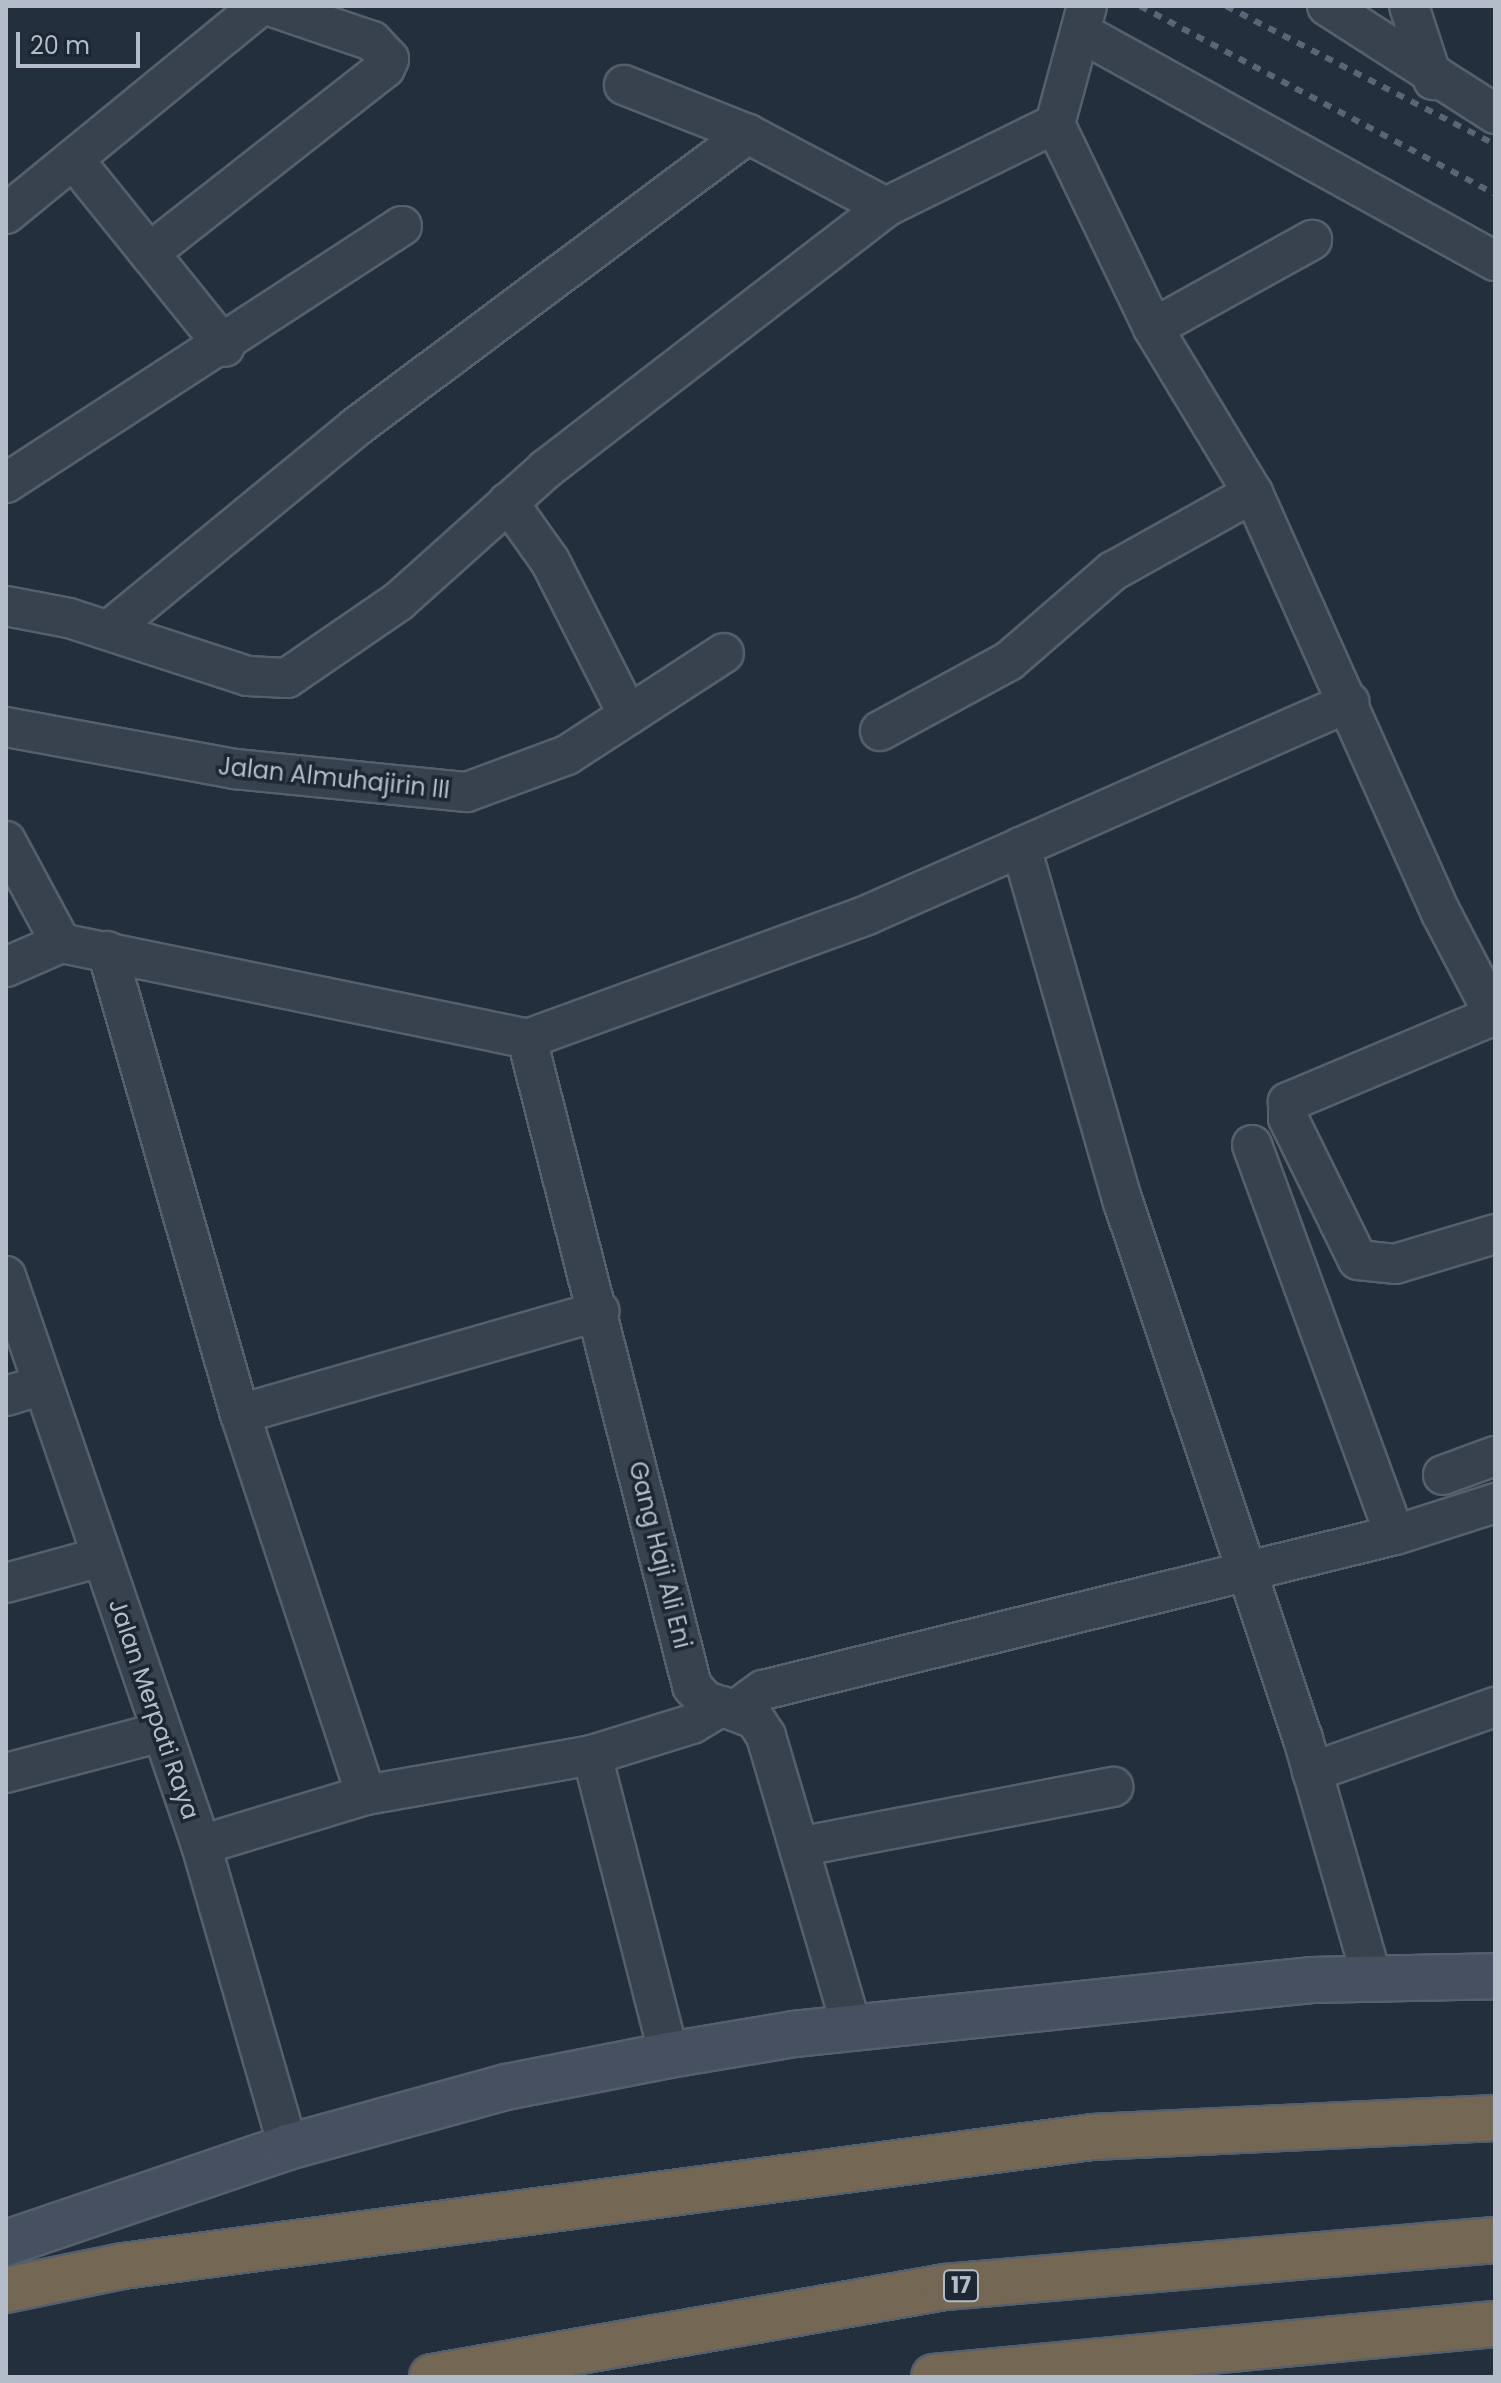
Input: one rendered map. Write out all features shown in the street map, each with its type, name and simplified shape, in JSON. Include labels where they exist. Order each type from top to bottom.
[{"type":"highway","points":[[6,2290],[123,2266],[1093,2137],[1495,2118]]},
{"type":"highway","name":"17","points":[[432,2377],[945,2287],[1495,2240]]},
{"type":"highway","points":[[934,2377],[1495,2324]]},
{"type":"main road","points":[[6,2243],[288,2147],[506,2087],[669,2055],[852,2028],[1372,1978],[1495,1976]]},
{"type":"street","points":[[6,214],[260,6]]},
{"type":"street","points":[[149,253],[385,68],[389,59],[372,41],[269,6]]},
{"type":"street","points":[[1327,6],[1433,80],[1495,114]]},
{"type":"street","points":[[1409,6],[1433,80]]},
{"type":"street","points":[[1495,261],[1084,19],[1055,124],[1153,328],[1253,493],[1494,1014],[1288,1102],[1288,1118],[1358,1260],[1395,1264],[1495,1234]]},
{"type":"street","points":[[624,85],[748,134],[886,207]]},
{"type":"street","points":[[6,606],[109,630],[248,676],[287,678],[399,601],[508,502],[886,207],[1055,124]]},
{"type":"street","points":[[109,630],[356,427],[748,134]]},
{"type":"street","points":[[74,160],[225,347]]},
{"type":"street","points":[[6,483],[225,347],[402,226]]},
{"type":"street","points":[[1153,328],[1312,240]]},
{"type":"street","points":[[880,731],[1009,661],[1113,571],[1253,493]]},
{"type":"street","points":[[508,502],[550,561],[628,715]]},
{"type":"street","name":"Jalan Almuhajirin III","points":[[6,727],[235,769],[445,793],[500,785],[567,755],[724,653]]},
{"type":"street","points":[[6,967],[61,943],[527,1039],[867,915],[1349,702]]},
{"type":"street","points":[[6,841],[61,943]]},
{"type":"street","points":[[1021,847],[1123,1202],[1242,1573],[1312,1772],[1372,1978]]},
{"type":"street","points":[[107,951],[240,1414],[366,1795]]},
{"type":"street","name":"Gang Haji Ali Eni","points":[[527,1039],[600,1311],[692,1686],[730,1707],[766,1736],[803,1846],[852,2028]]},
{"type":"street","points":[[1252,1145],[1395,1535]]},
{"type":"street","name":"Jalan Merpati Raya","points":[[6,1276],[201,1845],[288,2147]]},
{"type":"street","points":[[240,1414],[600,1311]]},
{"type":"street","points":[[6,1396],[42,1385]]},
{"type":"street","points":[[1443,1475],[1495,1456]]},
{"type":"street","points":[[201,1845],[366,1795],[592,1755],[692,1724],[763,1690],[1395,1535],[1495,1503]]},
{"type":"street","points":[[6,1583],[101,1557]]},
{"type":"street","points":[[1312,1772],[1495,1707]]},
{"type":"street","points":[[6,1773],[161,1732]]},
{"type":"street","points":[[592,1755],[669,2055]]},
{"type":"street","points":[[803,1846],[1113,1787]]},
{"type":"railway","points":[[1140,6],[1495,194]]},
{"type":"railway","points":[[1226,6],[1495,144]]}]
